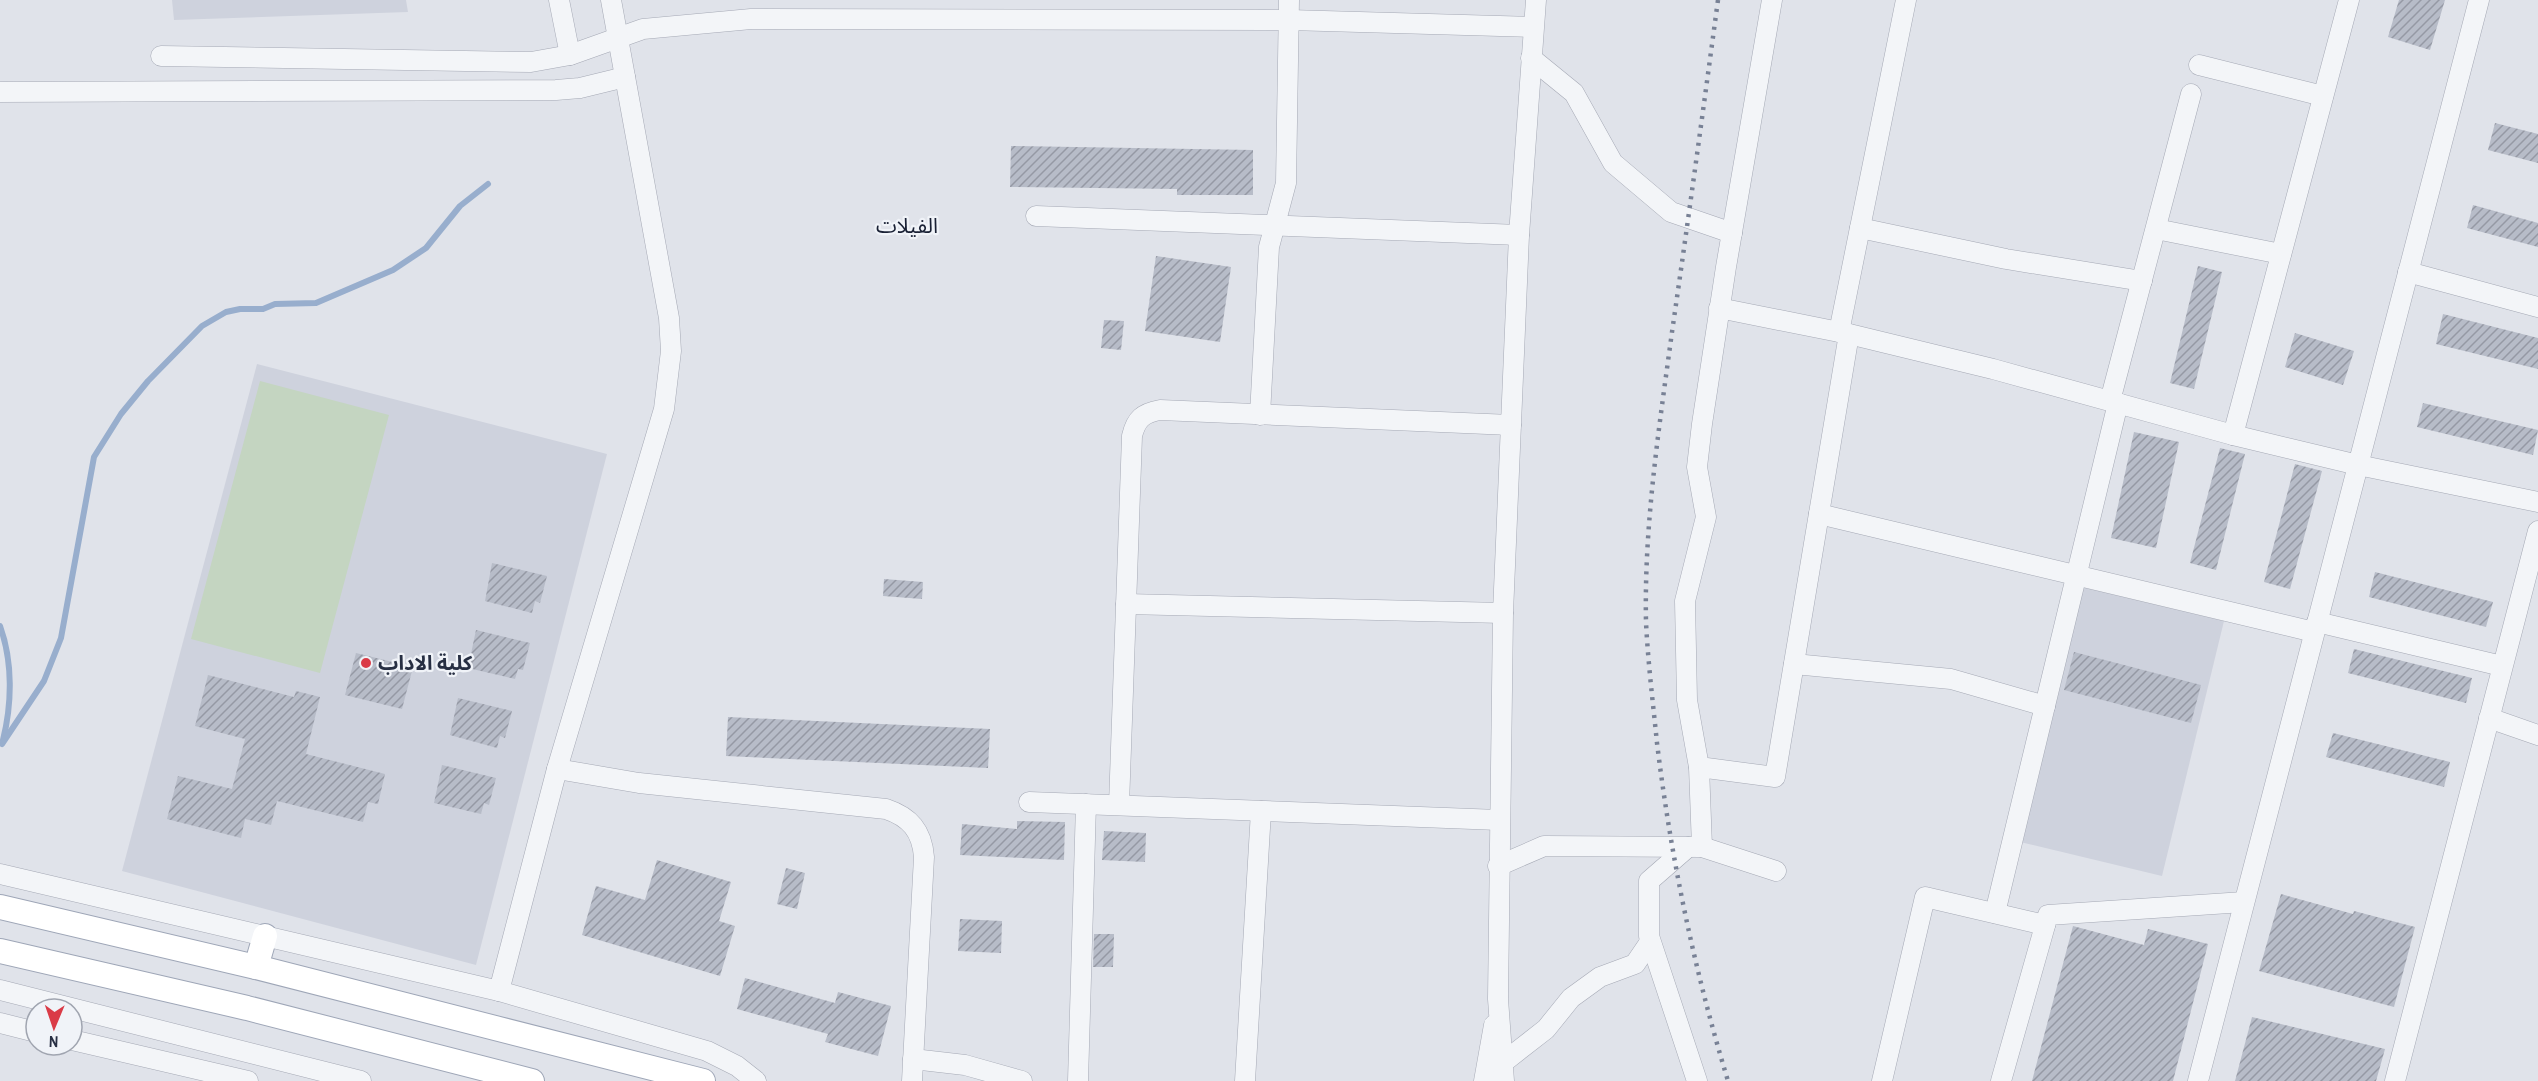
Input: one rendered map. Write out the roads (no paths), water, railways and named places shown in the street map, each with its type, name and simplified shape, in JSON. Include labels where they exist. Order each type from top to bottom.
[{"type":"main road","points":[[0,907],[256,967],[703,1081]]},
{"type":"main road","points":[[256,967],[265,936]]},
{"type":"main road","points":[[0,951],[246,1008],[532,1081]]},
{"type":"street","points":[[559,0],[570,55]]},
{"type":"street","points":[[499,991],[557,769],[664,409],[669,382],[669,318],[611,0]]},
{"type":"street","points":[[1260,415],[1269,247],[1286,183],[1289,0]]},
{"type":"street","points":[[1504,1081],[1505,1061],[1498,999],[1503,613],[1519,235],[1536,0]]},
{"type":"street","points":[[1695,847],[1699,767],[1687,700],[1686,601],[1706,517],[1697,467],[1731,233],[1772,0]]},
{"type":"street","points":[[1699,767],[1775,777],[1819,514],[1860,228],[1906,0]]},
{"type":"street","points":[[2234,435],[2349,0]]},
{"type":"street","points":[[2198,1081],[2479,0]]},
{"type":"street","points":[[161,56],[531,62],[570,55],[643,29],[788,9],[1533,27]]},
{"type":"street","points":[[1531,58],[1574,93],[1613,163],[1671,212],[1731,233]]},
{"type":"street","points":[[2199,65],[2324,96]]},
{"type":"street","points":[[0,92],[556,90],[580,88],[626,77]]},
{"type":"street","points":[[1995,913],[2076,575],[2142,280],[2191,94]]},
{"type":"street","points":[[1036,216],[1519,235]]},
{"type":"street","points":[[1860,228],[2006,259],[2142,280]]},
{"type":"street","points":[[2156,229],[2281,255]]},
{"type":"street","points":[[2408,272],[2538,307]]},
{"type":"street","points":[[1719,308],[1844,333],[1993,369],[2234,435],[2358,465],[2538,502]]},
{"type":"street","points":[[1119,806],[1135,425],[1149,412],[1160,411],[1511,425]]},
{"type":"street","points":[[1819,514],[2076,575],[2502,666]]},
{"type":"street","points":[[2395,1081],[2538,531]]},
{"type":"street","points":[[1126,604],[1503,613]]},
{"type":"street","points":[[1794,664],[1951,678],[2045,706]]},
{"type":"street","points":[[2488,718],[2538,735]]},
{"type":"street","points":[[557,769],[650,784],[886,809],[910,821],[918,831],[924,857],[912,1081]]},
{"type":"street","points":[[1029,802],[1499,820]]},
{"type":"street","points":[[1078,1081],[1086,804]]},
{"type":"street","points":[[1245,1081],[1261,811]]},
{"type":"street","points":[[1498,866],[1544,846],[1695,847],[1776,871]]},
{"type":"street","points":[[1695,847],[1649,881],[1650,942],[1697,1081]]},
{"type":"street","points":[[0,874],[499,991],[707,1052],[737,1066],[756,1081]]},
{"type":"street","points":[[1882,1081],[1925,897],[2045,925]]},
{"type":"street","points":[[2001,1081],[2048,915],[2244,902]]},
{"type":"street","points":[[1505,1061],[1546,1029],[1571,998],[1600,977],[1635,964],[1650,942]]},
{"type":"street","points":[[0,990],[361,1081]]},
{"type":"street","points":[[1484,1081],[1498,999]]},
{"type":"street","points":[[0,1023],[24,1029]]},
{"type":"street","points":[[84,1043],[248,1081]]},
{"type":"street","points":[[914,1059],[964,1065],[1022,1081]]},
{"type":"waterway","points":[[2,744],[44,681],[61,638],[94,457],[121,414],[148,381],[202,326],[226,312],[240,309],[263,309],[275,304],[316,303],[393,270],[426,248],[460,206],[488,184]]},
{"type":"waterway","points":[[0,626],[7,654],[10,683],[3,740]]},
{"type":"railway","points":[[1718,0],[1658,440],[1647,549],[1646,622],[1657,743],[1669,829],[1694,955],[1728,1081]]},
{"type":"place","name":"كلية الاداب","points":[[366,663]]},
{"type":"district","name":"الفيلات","points":[[907,226]]}]
